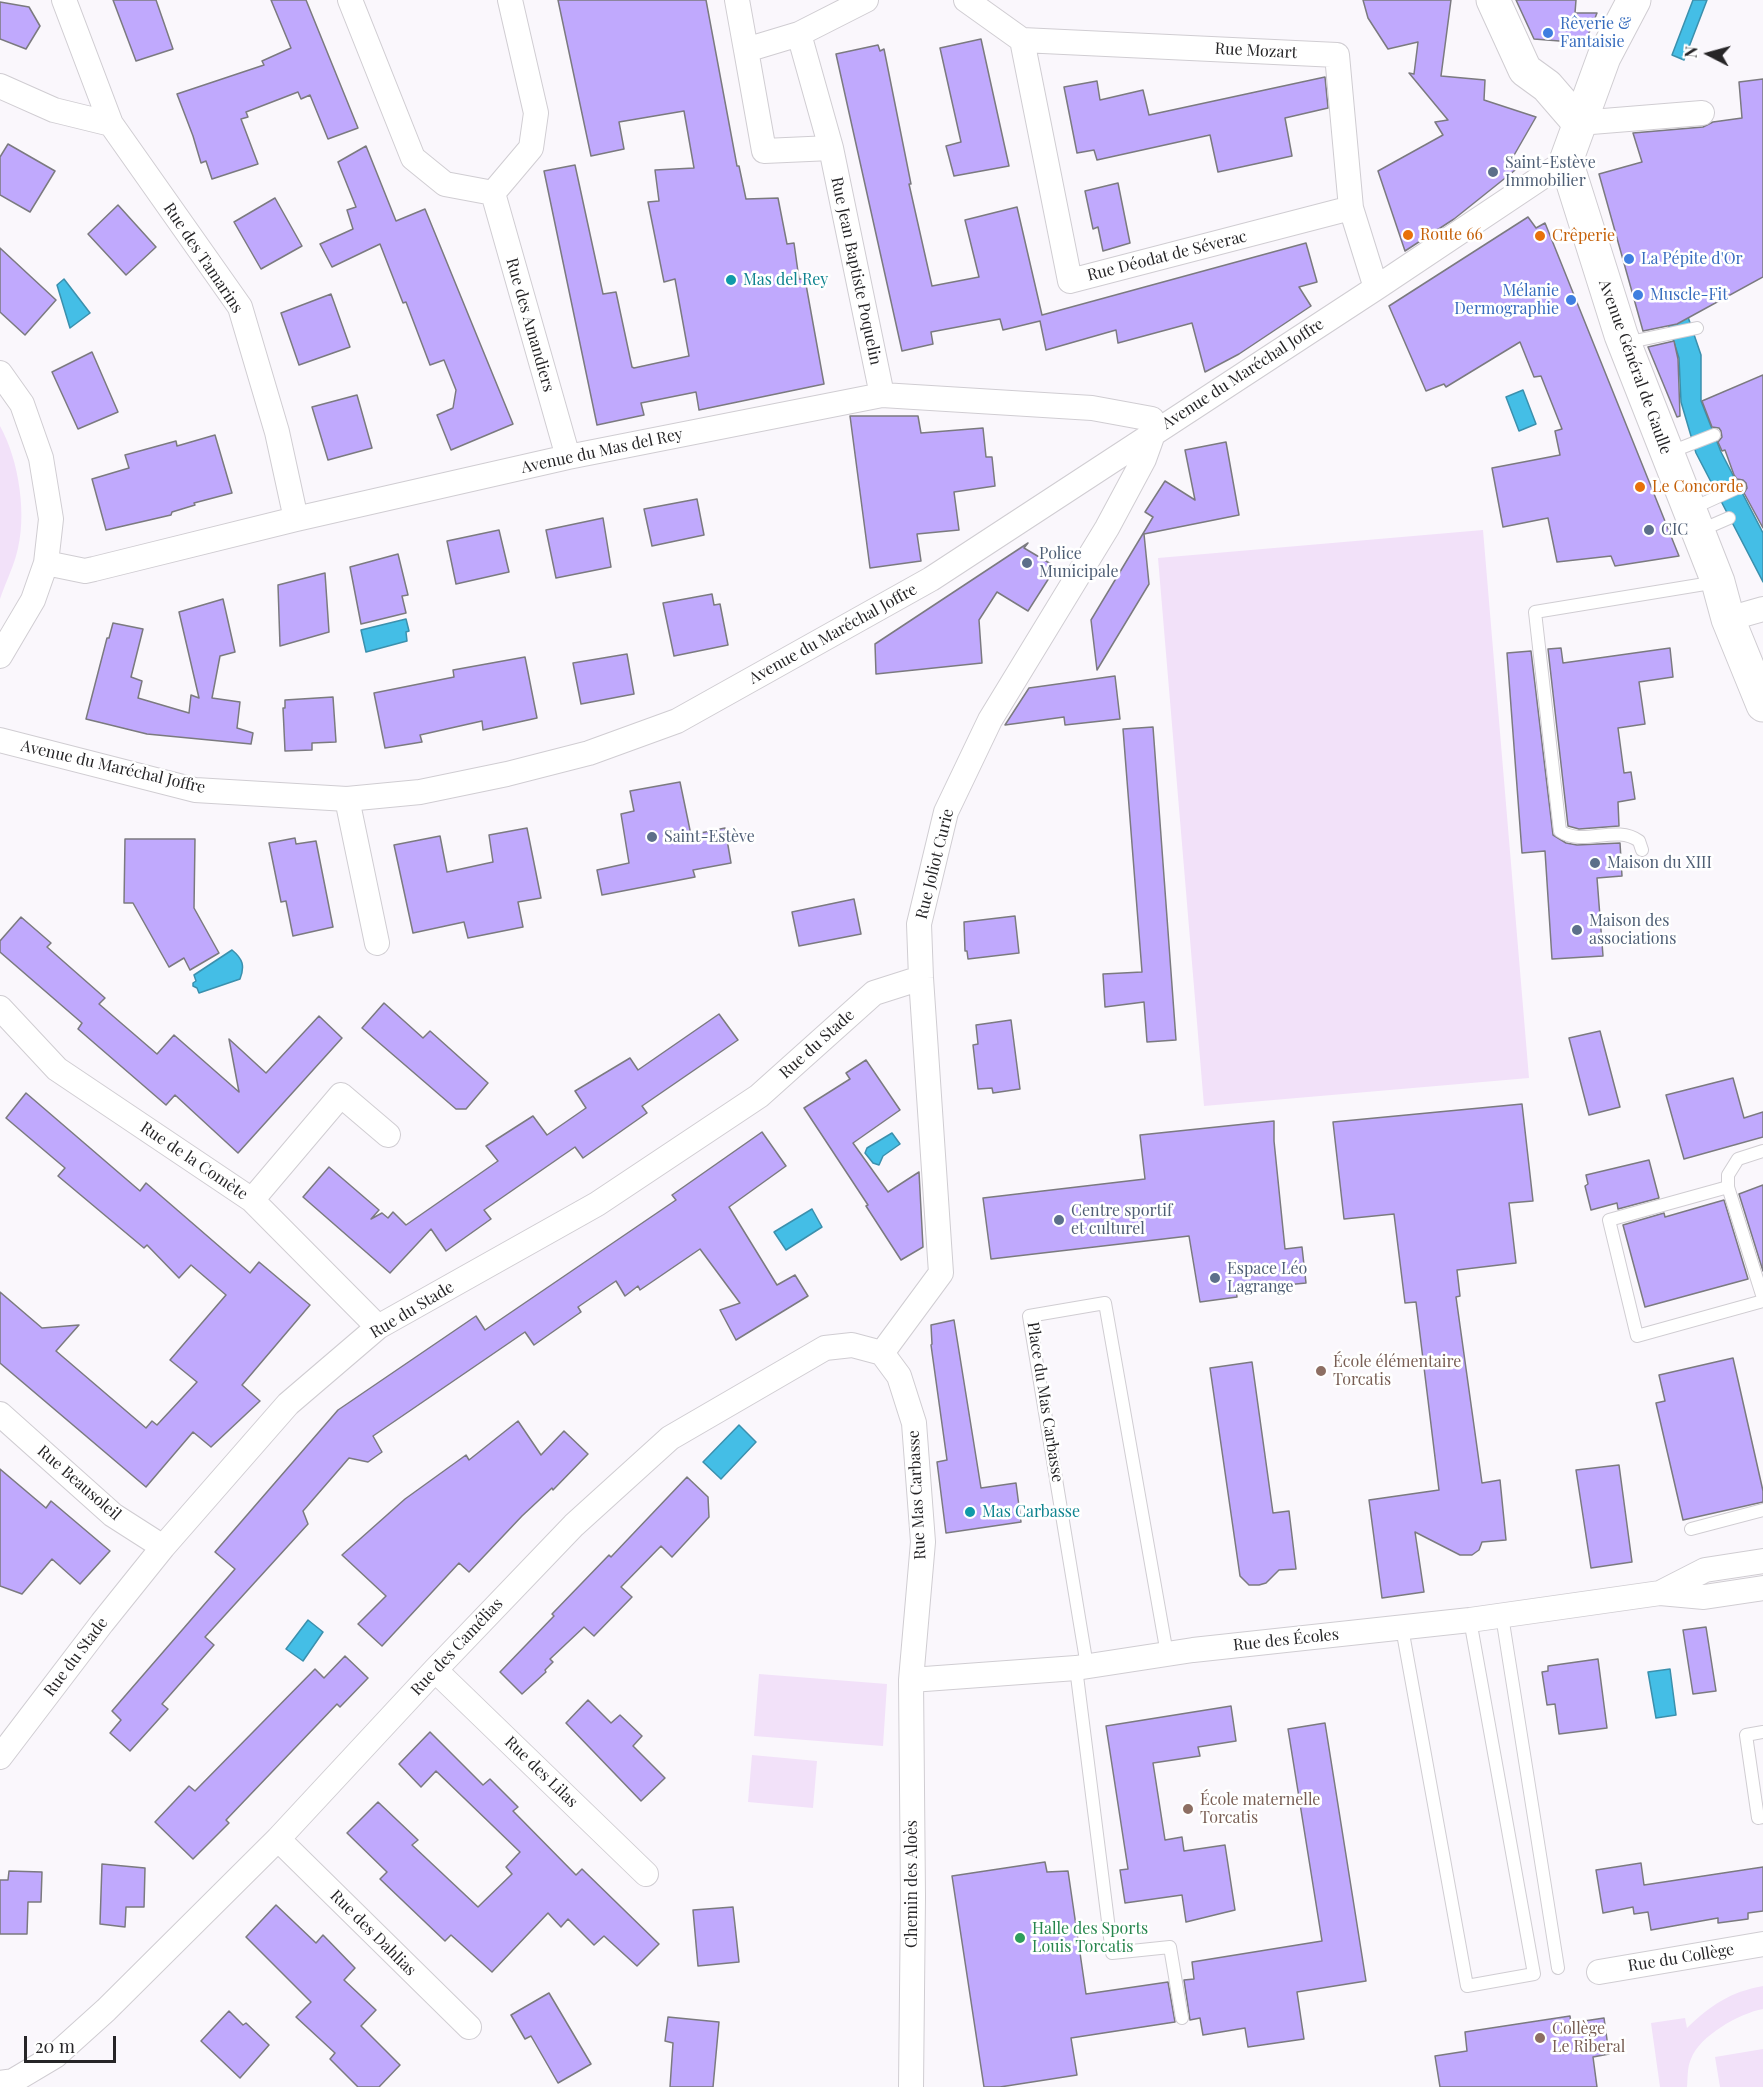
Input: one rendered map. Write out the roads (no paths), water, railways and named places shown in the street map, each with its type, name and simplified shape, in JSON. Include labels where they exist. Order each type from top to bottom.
[{"type":"main road","points":[[1493,0],[1525,70],[1546,86],[1579,123]]},
{"type":"main road","points":[[1566,161],[1604,57],[1634,0]]},
{"type":"main road","name":"Avenue Général de Gaulle","points":[[1566,161],[1624,343],[1679,448],[1702,513],[1728,619],[1763,705]]},
{"type":"street","name":"Rue des Tamarins","points":[[64,0],[111,124],[240,307],[277,432],[296,519]]},
{"type":"street","points":[[350,0],[413,158],[445,184],[492,193],[531,148],[536,113],[510,0]]},
{"type":"street","points":[[737,0],[764,151],[831,148]]},
{"type":"street","points":[[746,50],[799,34],[866,0]]},
{"type":"street","points":[[966,0],[1022,40]]},
{"type":"street","name":"Rue Jean Baptiste Poquelin","points":[[799,34],[831,148],[882,395]]},
{"type":"street","name":"Rue Mozart","points":[[1022,40],[1337,56],[1351,208]]},
{"type":"street","name":"Rue Déodat de Séverac","points":[[1022,40],[1071,281],[1351,208]]},
{"type":"street","points":[[0,86],[54,110],[111,124]]},
{"type":"street","points":[[1579,123],[1702,113]]},
{"type":"street","name":"Avenue du Maréchal Joffre","points":[[0,740],[195,790],[347,799],[420,792],[507,774],[589,753],[677,722],[931,579],[1566,161]]},
{"type":"street","name":"Rue des Amandiers","points":[[492,193],[568,457]]},
{"type":"street","points":[[1351,208],[1376,288]]},
{"type":"street","points":[[0,374],[22,404],[41,458],[51,519],[46,563],[33,600],[0,656]]},
{"type":"street","name":"Avenue du Mas del Rey","points":[[46,563],[85,571],[296,519],[568,457],[882,395],[1092,408],[1152,419],[1153,434]]},
{"type":"street","name":"Rue Joliot Curie","points":[[882,1353],[941,1273],[919,924],[946,812],[990,720],[1107,528],[1144,459],[1153,434]]},
{"type":"street","points":[[1728,619],[1763,609]]},
{"type":"street","points":[[347,799],[377,943]]},
{"type":"street","name":"Rue du Stade","points":[[0,1757],[163,1547],[288,1404],[378,1327],[597,1204],[759,1096],[874,993],[921,978]]},
{"type":"street","name":"Rue de la Comète","points":[[0,1008],[57,1069],[252,1200],[378,1327]]},
{"type":"street","points":[[252,1200],[341,1095],[388,1135]]},
{"type":"street","name":"Rue des Camélias","points":[[0,2083],[13,2081],[55,2056],[106,2010],[278,1839],[574,1525],[670,1438],[825,1348],[852,1345],[882,1353]]},
{"type":"street","name":"Rue Mas Carbasse","points":[[882,1353],[900,1376],[914,1423],[923,1542],[911,1680]]},
{"type":"street","name":"Rue Beausoleil","points":[[0,1414],[112,1515],[163,1547]]},
{"type":"street","name":"Rue des Écoles","points":[[1660,1593],[1705,1570],[1763,1561]]},
{"type":"street","name":"Rue des Écoles","points":[[911,1680],[1081,1667],[1167,1654],[1502,1616],[1660,1593],[1704,1597],[1763,1588]]},
{"type":"street","name":"Rue des Lilas","points":[[435,1671],[646,1874]]},
{"type":"street","name":"Chemin des Aloès","points":[[911,1680],[913,1897],[911,2087]]},
{"type":"street","name":"Rue des Dahlias","points":[[278,1839],[468,2027]]},
{"type":"street","name":"Rue du Collège","points":[[1599,1972],[1763,1944]]},
{"type":"lane","points":[[1624,343],[1696,328]]},
{"type":"lane","points":[[1679,448],[1714,435]]},
{"type":"lane","points":[[1702,513],[1739,487]]},
{"type":"lane","points":[[1702,513],[1729,518]]},
{"type":"lane","points":[[1642,850],[1639,841],[1630,834],[1570,838],[1560,831],[1536,612],[1718,582]]},
{"type":"lane","points":[[1728,1187],[1609,1220],[1637,1336],[1763,1299],[1728,1187],[1728,1175],[1738,1159],[1763,1151]]},
{"type":"lane","name":"Place du Mas Carbasse","points":[[1081,1667],[1029,1316],[1105,1303],[1167,1654]]},
{"type":"lane","points":[[1691,1529],[1763,1510]]},
{"type":"lane","points":[[1502,1616],[1558,1968]]},
{"type":"lane","points":[[1402,1628],[1467,1986],[1534,1974],[1470,1620]]},
{"type":"lane","points":[[1081,1667],[1112,1953],[1170,1947],[1182,2018]]},
{"type":"lane","points":[[1763,1732],[1746,1735],[1758,1818],[1763,1817]]},
{"type":"water","points":[[1693,0],[1707,0],[1684,60],[1672,55]]},
{"type":"water","points":[[1657,226],[1701,355],[1701,401],[1721,452],[1763,533],[1763,582],[1696,453],[1681,402],[1679,358],[1639,232]]},
{"type":"water","points":[[64,279],[90,313],[70,328],[57,285]]},
{"type":"water","points":[[1523,390],[1536,424],[1519,431],[1506,397]]},
{"type":"water","points":[[406,619],[409,631],[406,632],[407,641],[366,652],[361,630]]},
{"type":"water","points":[[232,950],[239,956],[242,963],[240,979],[199,993],[193,986],[196,981],[194,975]]},
{"type":"water","points":[[892,1133],[900,1144],[883,1156],[879,1165],[873,1163],[865,1153],[867,1148]]},
{"type":"water","points":[[812,1209],[822,1227],[786,1250],[774,1232]]},
{"type":"water","points":[[739,1425],[756,1442],[721,1479],[703,1462]]},
{"type":"water","points":[[308,1620],[323,1632],[303,1661],[286,1649]]},
{"type":"water","points":[[1670,1669],[1676,1715],[1656,1718],[1648,1672]]},
{"type":"place","name":"Rêverie & Fantaisie","points":[[1548,33]]},
{"type":"place","name":"Saint-Estève Immobilier","points":[[1493,172]]},
{"type":"place","name":"Route 66","points":[[1408,235]]},
{"type":"place","name":"Crêperie","points":[[1540,236]]},
{"type":"place","name":"La Pépite d'Or","points":[[1629,259]]},
{"type":"place","name":"Mas del Rey","points":[[731,280]]},
{"type":"place","name":"Muscle-Fit","points":[[1638,295]]},
{"type":"place","name":"Mélanie Dermographie","points":[[1571,300]]},
{"type":"place","name":"Le Concorde","points":[[1640,487]]},
{"type":"place","name":"CIC","points":[[1649,530]]},
{"type":"place","name":"Police Municipale","points":[[1027,563]]},
{"type":"place","name":"Saint-Estève","points":[[652,837]]},
{"type":"place","name":"Maison du XIII","points":[[1595,863]]},
{"type":"place","name":"Maison des associations","points":[[1577,930]]},
{"type":"place","name":"Centre sportif et culturel","points":[[1059,1220]]},
{"type":"place","name":"Espace Léo Lagrange","points":[[1215,1278]]},
{"type":"place","name":"École élémentaire Torcatis","points":[[1321,1371]]},
{"type":"place","name":"Mas Carbasse","points":[[970,1512]]},
{"type":"place","name":"École maternelle Torcatis","points":[[1188,1809]]},
{"type":"place","name":"Halle des Sports Louis Torcatis","points":[[1020,1938]]},
{"type":"place","name":"Collège Le Riberal","points":[[1540,2038]]}]
